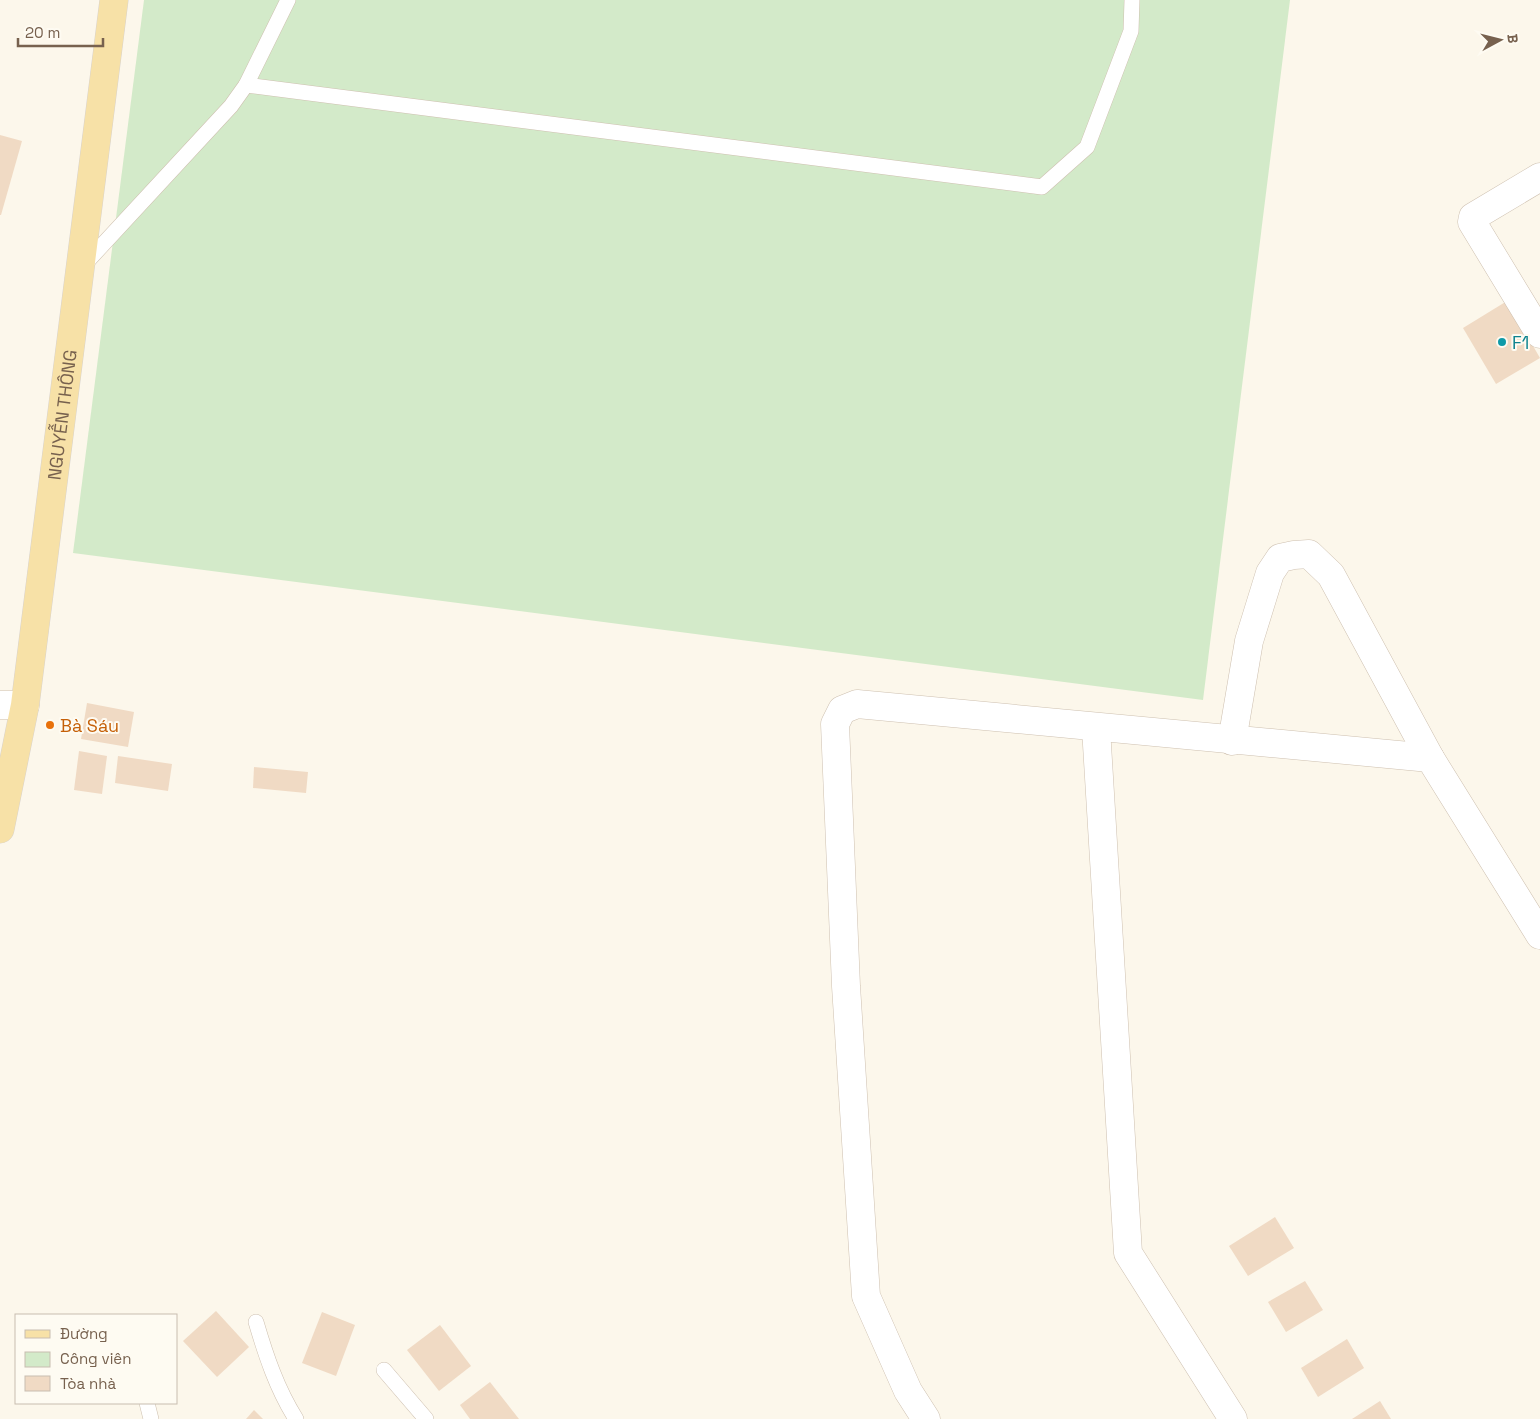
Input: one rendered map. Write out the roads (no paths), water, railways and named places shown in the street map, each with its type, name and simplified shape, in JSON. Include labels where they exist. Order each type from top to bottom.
[{"type":"main road","name":"NGUYỄN THÔNG","points":[[0,829],[12,705],[80,269],[114,0]]},
{"type":"street","points":[[1540,177],[1473,217],[1472,222],[1540,334]]},
{"type":"street","points":[[1232,741],[1249,641],[1270,573],[1280,558],[1310,554],[1331,575],[1430,758],[1540,935]]},
{"type":"street","points":[[926,1419],[908,1391],[866,1296],[846,986],[834,724],[842,710],[857,704],[1232,741],[1430,758]]},
{"type":"street","points":[[1096,728],[1128,1253],[1233,1419]]},
{"type":"lane","points":[[80,269],[231,106],[246,85],[288,0]]},
{"type":"lane","points":[[246,85],[1042,186],[1087,147],[1131,31],[1132,0]]},
{"type":"lane","points":[[256,1322],[264,1351],[282,1397],[296,1419]]},
{"type":"lane","points":[[384,1370],[426,1419]]},
{"type":"lane","points":[[147,1404],[151,1419]]},
{"type":"place","name":"F1","points":[[1502,342]]},
{"type":"place","name":"Bà Sáu","points":[[50,725]]}]
